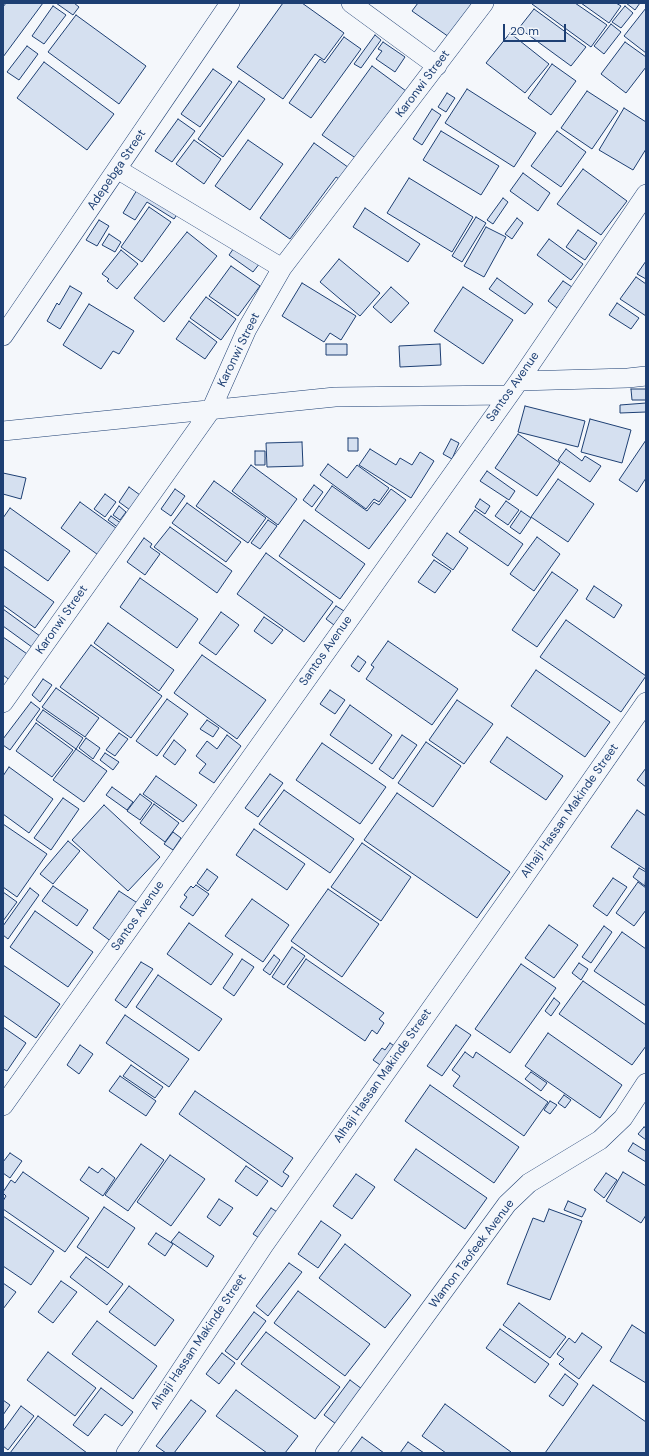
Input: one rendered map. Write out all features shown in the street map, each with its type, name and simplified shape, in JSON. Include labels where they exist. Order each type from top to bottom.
[{"type":"street","name":"Adepebga Street","points":[[3,336],[230,3]]},
{"type":"street","points":[[351,3],[437,66]]},
{"type":"street","name":"Karonwi Street","points":[[3,703],[211,410],[247,329],[282,268],[484,3]]},
{"type":"street","points":[[117,169],[282,268]]},
{"type":"street","name":"Santos Avenue","points":[[3,1106],[514,388],[646,194]]},
{"type":"street","points":[[3,431],[335,397],[514,388],[646,376]]},
{"type":"street","name":"Alhaji Hassan Makinde Street","points":[[126,1453],[264,1245],[522,881],[646,702]]},
{"type":"street","name":"Wamon Taofeek Avenue","points":[[325,1453],[507,1204],[529,1183],[600,1140],[623,1118],[646,1083]]},
{"type":"building","points":[[6,3],[43,3],[3,57],[3,7]]},
{"type":"building","points":[[56,3],[74,3],[79,7],[73,15]]},
{"type":"building","points":[[283,3],[302,3],[344,33],[324,60],[315,54],[283,99],[237,67]]},
{"type":"building","points":[[418,3],[474,3],[449,37],[412,11]]},
{"type":"building","points":[[575,3],[607,25],[591,47],[532,4]]},
{"type":"building","points":[[581,3],[616,3],[621,6],[609,23]]},
{"type":"building","points":[[626,3],[640,3],[635,10]]},
{"type":"building","points":[[53,6],[66,15],[44,44],[32,36]]},
{"type":"building","points":[[625,6],[633,13],[621,28],[612,22]]},
{"type":"building","points":[[646,8],[646,53],[624,36]]},
{"type":"building","points":[[534,9],[586,47],[571,66],[519,28]]},
{"type":"building","points":[[76,15],[146,66],[119,104],[48,52]]},
{"type":"building","points":[[611,24],[621,32],[604,54],[594,46]]},
{"type":"building","points":[[510,33],[549,64],[525,93],[486,63]]},
{"type":"building","points":[[375,35],[381,40],[361,68],[354,64]]},
{"type":"building","points":[[344,37],[361,49],[311,118],[289,103],[320,59],[325,63]]},
{"type":"building","points":[[383,42],[405,57],[395,72],[376,59],[382,51],[378,49]]},
{"type":"building","points":[[625,42],[646,57],[646,67],[626,93],[601,74]]},
{"type":"building","points":[[27,46],[38,54],[19,80],[7,72]]},
{"type":"building","points":[[44,62],[114,114],[87,150],[17,98]]},
{"type":"building","points":[[552,64],[576,81],[551,115],[528,98]]},
{"type":"building","points":[[372,66],[406,91],[357,159],[322,135]]},
{"type":"building","points":[[213,69],[232,82],[200,127],[181,114]]},
{"type":"building","points":[[239,81],[265,99],[223,157],[198,139]]},
{"type":"building","points":[[467,89],[536,133],[514,167],[445,123]]},
{"type":"building","points":[[587,91],[618,111],[592,149],[561,128]]},
{"type":"building","points":[[447,93],[455,98],[446,112],[438,107]]},
{"type":"building","points":[[624,108],[646,122],[646,149],[633,170],[599,150]]},
{"type":"building","points":[[432,109],[441,115],[422,145],[413,139]]},
{"type":"building","points":[[178,119],[195,131],[172,162],[155,151]]},
{"type":"building","points":[[441,131],[499,166],[481,195],[423,160]]},
{"type":"building","points":[[557,131],[586,152],[561,187],[531,166]]},
{"type":"building","points":[[194,140],[221,159],[204,184],[176,164]]},
{"type":"building","points":[[248,140],[283,164],[250,210],[215,186]]},
{"type":"building","points":[[314,143],[352,170],[344,182],[336,177],[290,239],[260,218]]},
{"type":"building","points":[[583,169],[627,201],[601,235],[557,204]]},
{"type":"building","points":[[523,173],[550,193],[538,211],[510,191]]},
{"type":"building","points":[[409,178],[473,217],[452,252],[387,213]]},
{"type":"building","points":[[140,185],[180,210],[174,219],[147,202],[135,220],[123,213]]},
{"type":"building","points":[[503,198],[508,202],[493,224],[487,220]]},
{"type":"building","points":[[149,207],[171,222],[142,262],[121,247]]},
{"type":"building","points":[[365,208],[420,244],[408,262],[353,227]]},
{"type":"building","points":[[476,217],[486,223],[462,262],[452,256]]},
{"type":"building","points":[[517,218],[523,223],[512,239],[505,234]]},
{"type":"building","points":[[99,220],[109,226],[97,246],[86,240]]},
{"type":"building","points":[[486,227],[506,237],[484,277],[464,266]]},
{"type":"building","points":[[578,230],[597,243],[585,260],[566,247]]},
{"type":"building","points":[[187,232],[217,256],[164,322],[134,298]]},
{"type":"building","points":[[109,234],[121,242],[115,252],[102,245]]},
{"type":"building","points":[[549,239],[583,264],[571,280],[537,255]]},
{"type":"building","points":[[236,245],[260,263],[253,272],[229,255]]},
{"type":"building","points":[[121,250],[138,264],[117,289],[107,281],[109,279],[102,274]]},
{"type":"building","points":[[339,259],[380,293],[360,316],[320,282]]},
{"type":"building","points":[[646,261],[646,279],[637,274]]},
{"type":"building","points":[[231,266],[260,286],[238,316],[209,296]]},
{"type":"building","points":[[636,277],[646,284],[646,316],[620,299]]},
{"type":"building","points":[[497,278],[533,304],[525,314],[489,289]]},
{"type":"building","points":[[563,281],[572,287],[557,308],[548,301]]},
{"type":"building","points":[[302,283],[356,316],[341,340],[330,333],[324,342],[282,316]]},
{"type":"building","points":[[70,286],[82,293],[60,329],[47,321],[57,303],[59,305]]},
{"type":"building","points":[[391,287],[409,303],[391,323],[373,307]]},
{"type":"building","points":[[463,287],[513,320],[483,364],[434,331]]},
{"type":"building","points":[[206,297],[236,319],[221,340],[190,318]]},
{"type":"building","points":[[617,303],[639,318],[631,329],[609,315]]},
{"type":"building","points":[[89,304],[134,331],[119,354],[113,351],[101,369],[63,345]]},
{"type":"building","points":[[189,321],[217,342],[205,359],[176,339]]},
{"type":"building","points":[[326,344],[347,344],[347,355],[326,355]]},
{"type":"building","points":[[440,344],[441,365],[400,367],[399,346]]},
{"type":"building","points":[[631,389],[646,389],[646,400],[632,400]]},
{"type":"building","points":[[646,403],[646,412],[620,413],[620,405]]},
{"type":"building","points":[[525,406],[585,421],[578,447],[518,432]]},
{"type":"building","points":[[590,419],[631,430],[622,463],[581,452]]},
{"type":"building","points":[[518,434],[560,463],[537,496],[495,468]]},
{"type":"building","points":[[348,438],[358,438],[358,451],[348,451]]},
{"type":"building","points":[[451,439],[459,443],[452,459],[443,454]]},
{"type":"building","points":[[646,440],[646,478],[637,492],[619,480]]},
{"type":"building","points":[[302,442],[303,466],[267,467],[266,443]]},
{"type":"building","points":[[370,449],[396,465],[400,458],[412,465],[420,452],[434,461],[411,498],[359,465]]},
{"type":"building","points":[[566,449],[582,461],[585,456],[601,466],[590,482],[558,460]]},
{"type":"building","points":[[255,451],[265,451],[265,465],[255,465]]},
{"type":"building","points":[[328,464],[347,478],[357,465],[389,488],[379,502],[374,499],[366,509],[320,475]]},
{"type":"building","points":[[251,465],[297,499],[278,525],[232,491]]},
{"type":"building","points":[[487,471],[515,491],[509,500],[480,481]]},
{"type":"building","points":[[3,473],[26,478],[21,499],[3,494]]},
{"type":"building","points":[[558,479],[594,504],[568,542],[531,517]]},
{"type":"building","points":[[214,481],[266,518],[248,543],[196,506]]},
{"type":"building","points":[[314,485],[323,492],[312,507],[303,500]]},
{"type":"building","points":[[332,486],[367,511],[374,502],[379,505],[391,489],[406,500],[369,549],[315,510]]},
{"type":"building","points":[[129,487],[140,495],[130,510],[119,502]]},
{"type":"building","points":[[175,489],[185,496],[171,516],[161,509]]},
{"type":"building","points":[[105,494],[116,502],[105,517],[94,509]]},
{"type":"building","points":[[480,499],[490,506],[485,514],[475,507]]},
{"type":"building","points":[[506,501],[519,510],[508,525],[495,516]]},
{"type":"building","points":[[80,502],[120,531],[101,557],[61,528]]},
{"type":"building","points":[[187,503],[241,542],[226,562],[172,523]]},
{"type":"building","points":[[119,506],[126,512],[120,520],[113,515]]},
{"type":"building","points":[[10,508],[70,551],[48,581],[3,549],[3,518]]},
{"type":"building","points":[[475,510],[523,544],[508,566],[459,532]]},
{"type":"building","points":[[521,511],[531,518],[520,534],[510,527]]},
{"type":"building","points":[[111,516],[122,524],[119,528],[108,520]]},
{"type":"building","points":[[268,520],[277,526],[260,549],[251,543]]},
{"type":"building","points":[[304,520],[365,564],[340,599],[279,556]]},
{"type":"building","points":[[170,527],[232,571],[217,593],[154,547]]},
{"type":"building","points":[[447,533],[468,548],[453,570],[432,555]]},
{"type":"building","points":[[537,537],[560,554],[534,591],[510,574]]},
{"type":"building","points":[[144,538],[152,544],[150,547],[160,554],[145,575],[127,562]]},
{"type":"building","points":[[266,553],[333,602],[304,642],[237,594]]},
{"type":"building","points":[[434,560],[451,571],[435,593],[418,582]]},
{"type":"building","points":[[3,566],[54,602],[35,628],[3,605]]},
{"type":"building","points":[[552,572],[578,590],[537,647],[512,630]]},
{"type":"building","points":[[140,578],[198,619],[177,648],[120,607]]},
{"type":"building","points":[[594,586],[622,605],[614,618],[586,599]]},
{"type":"building","points":[[336,606],[344,611],[334,625],[326,619]]},
{"type":"building","points":[[3,609],[44,639],[36,650],[3,626]]},
{"type":"building","points":[[221,612],[239,625],[216,655],[199,643]]},
{"type":"building","points":[[264,617],[283,630],[272,644],[254,631]]},
{"type":"building","points":[[566,620],[646,676],[621,712],[540,657]]},
{"type":"building","points":[[108,623],[174,670],[159,691],[94,643]]},
{"type":"building","points":[[3,637],[30,656],[11,681],[3,675]]},
{"type":"building","points":[[388,641],[458,689],[432,725],[366,679],[374,667],[371,665]]},
{"type":"building","points":[[91,645],[162,696],[131,738],[60,687]]},
{"type":"building","points":[[202,655],[266,700],[237,739],[174,693]]},
{"type":"building","points":[[358,656],[366,662],[359,672],[351,666]]},
{"type":"building","points":[[536,670],[610,722],[585,757],[511,706]]},
{"type":"building","points":[[43,679],[52,685],[40,702],[32,695]]},
{"type":"building","points":[[56,688],[99,718],[85,737],[42,707]]},
{"type":"building","points":[[330,690],[345,700],[335,714],[320,704]]},
{"type":"building","points":[[167,699],[188,714],[157,756],[136,741]]},
{"type":"building","points":[[457,700],[493,724],[464,764],[429,740]]},
{"type":"building","points":[[31,702],[40,709],[10,750],[3,745],[3,739]]},
{"type":"building","points":[[350,705],[392,735],[372,764],[330,735]]},
{"type":"building","points":[[43,710],[83,738],[76,749],[36,720]]},
{"type":"building","points":[[207,720],[219,728],[213,737],[200,729]]},
{"type":"building","points":[[36,723],[73,750],[52,777],[16,751]]},
{"type":"building","points":[[119,733],[128,739],[115,756],[106,750]]},
{"type":"building","points":[[227,735],[241,746],[214,783],[199,773],[206,764],[196,756],[207,741],[217,749]]},
{"type":"building","points":[[402,735],[417,745],[393,779],[379,769]]},
{"type":"building","points":[[507,737],[563,776],[546,800],[490,762]]},
{"type":"building","points":[[86,738],[100,748],[93,759],[79,748]]},
{"type":"building","points":[[174,740],[186,750],[175,765],[163,756]]},
{"type":"building","points":[[426,742],[461,766],[433,807],[398,783]]},
{"type":"building","points":[[322,743],[386,787],[360,824],[296,780]]},
{"type":"building","points":[[76,749],[107,771],[84,802],[53,780]]},
{"type":"building","points":[[105,753],[119,762],[113,770],[100,760]]},
{"type":"building","points":[[9,767],[53,799],[29,833],[3,814],[3,776]]},
{"type":"building","points":[[646,768],[646,787],[637,780]]},
{"type":"building","points":[[270,774],[283,783],[258,817],[245,808]]},
{"type":"building","points":[[156,776],[197,805],[183,822],[143,794]]},
{"type":"building","points":[[112,787],[133,802],[127,810],[106,795]]},
{"type":"building","points":[[284,790],[354,839],[330,873],[259,824]]},
{"type":"building","points":[[397,793],[510,872],[477,918],[364,840]]},
{"type":"building","points":[[140,794],[152,803],[140,820],[127,811]]},
{"type":"building","points":[[63,798],[79,809],[51,850],[34,838]]},
{"type":"building","points":[[154,804],[179,823],[165,842],[140,823]]},
{"type":"building","points":[[104,805],[160,857],[128,891],[72,840]]},
{"type":"building","points":[[637,810],[646,816],[646,870],[611,847]]},
{"type":"building","points":[[3,824],[47,854],[17,897],[3,887]]},
{"type":"building","points":[[254,829],[305,864],[287,890],[236,855]]},
{"type":"building","points":[[173,832],[181,838],[173,850],[164,844]]},
{"type":"building","points":[[68,841],[80,851],[53,884],[40,874]]},
{"type":"building","points":[[362,843],[411,877],[381,921],[331,887]]},
{"type":"building","points":[[639,868],[646,872],[645,886],[633,877]]},
{"type":"building","points":[[207,869],[218,877],[208,891],[197,883]]},
{"type":"building","points":[[613,878],[627,887],[607,916],[593,906]]},
{"type":"building","points":[[638,882],[646,888],[646,910],[634,926],[616,913]]},
{"type":"building","points":[[196,885],[209,894],[193,916],[180,907],[187,897],[184,895],[191,886],[193,888]]},
{"type":"building","points":[[53,886],[88,910],[77,926],[42,901]]},
{"type":"building","points":[[30,888],[39,895],[8,939],[3,935],[3,926]]},
{"type":"building","points":[[328,889],[379,924],[342,977],[291,941]]},
{"type":"building","points":[[119,891],[139,904],[112,942],[93,928]]},
{"type":"building","points":[[3,892],[17,902],[3,921]]},
{"type":"building","points":[[252,899],[289,925],[263,962],[225,936]]},
{"type":"building","points":[[35,911],[93,952],[68,987],[10,947]]},
{"type":"building","points":[[189,923],[233,954],[211,985],[167,954]]},
{"type":"building","points":[[549,925],[578,945],[554,978],[525,958]]},
{"type":"building","points":[[604,926],[612,932],[591,963],[582,957]]},
{"type":"building","points":[[622,932],[646,949],[646,1006],[594,971]]},
{"type":"building","points":[[292,947],[305,956],[284,985],[272,977]]},
{"type":"building","points":[[274,955],[280,960],[270,975],[263,970]]},
{"type":"building","points":[[242,959],[254,967],[234,996],[223,988]]},
{"type":"building","points":[[306,959],[384,1013],[379,1019],[384,1023],[377,1034],[372,1030],[365,1041],[287,987]]},
{"type":"building","points":[[141,962],[153,969],[126,1008],[115,1000]]},
{"type":"building","points":[[579,963],[588,969],[581,980],[572,973]]},
{"type":"building","points":[[521,964],[556,988],[510,1053],[475,1029]]},
{"type":"building","points":[[3,965],[60,1004],[36,1038],[3,1015]]},
{"type":"building","points":[[158,975],[222,1019],[199,1051],[136,1007]]},
{"type":"building","points":[[583,981],[646,1025],[646,1046],[632,1065],[559,1014]]},
{"type":"building","points":[[554,998],[560,1003],[551,1016],[545,1011]]},
{"type":"building","points":[[125,1015],[189,1059],[169,1087],[106,1043]]},
{"type":"building","points":[[456,1025],[471,1035],[442,1076],[427,1066]]},
{"type":"building","points":[[3,1027],[26,1043],[7,1071],[3,1069]]},
{"type":"building","points":[[548,1033],[622,1085],[600,1118],[525,1066]]},
{"type":"building","points":[[390,1043],[400,1050],[386,1069],[373,1060],[382,1048],[385,1050]]},
{"type":"building","points":[[80,1045],[93,1054],[79,1074],[67,1065]]},
{"type":"building","points":[[465,1052],[473,1058],[476,1052],[548,1102],[524,1136],[453,1086],[460,1076],[452,1070]]},
{"type":"building","points":[[131,1065],[163,1087],[155,1098],[123,1076]]},
{"type":"building","points":[[531,1072],[547,1083],[541,1091],[525,1079]]},
{"type":"building","points":[[120,1076],[156,1101],[146,1116],[109,1091]]},
{"type":"building","points":[[430,1085],[519,1147],[494,1183],[405,1121]]},
{"type":"building","points":[[195,1091],[293,1158],[283,1172],[289,1176],[282,1187],[179,1114]]},
{"type":"building","points":[[564,1095],[571,1100],[565,1108],[558,1103]]},
{"type":"building","points":[[550,1101],[557,1105],[550,1114],[544,1110]]},
{"type":"building","points":[[644,1127],[646,1128],[646,1140],[638,1134]]},
{"type":"building","points":[[633,1143],[646,1151],[646,1162],[628,1151]]},
{"type":"building","points":[[141,1144],[164,1160],[128,1211],[105,1195]]},
{"type":"building","points":[[416,1149],[487,1198],[465,1229],[394,1180]]},
{"type":"building","points":[[10,1153],[22,1161],[10,1178],[3,1173],[3,1162]]},
{"type":"building","points":[[170,1155],[205,1179],[171,1226],[137,1202]]},
{"type":"building","points":[[246,1166],[268,1181],[257,1196],[235,1181]]},
{"type":"building","points":[[89,1167],[98,1173],[102,1168],[115,1178],[103,1196],[80,1180]]},
{"type":"building","points":[[23,1172],[89,1218],[65,1252],[3,1209],[3,1201],[6,1196],[3,1192],[11,1180],[15,1183]]},
{"type":"building","points":[[623,1172],[646,1186],[646,1215],[641,1223],[606,1201]]},
{"type":"building","points":[[606,1173],[617,1180],[604,1198],[594,1190]]},
{"type":"building","points":[[356,1174],[375,1187],[352,1219],[333,1206]]},
{"type":"building","points":[[219,1199],[233,1208],[220,1226],[207,1217]]},
{"type":"building","points":[[568,1201],[586,1209],[582,1217],[564,1210]]},
{"type":"building","points":[[104,1207],[135,1228],[108,1268],[77,1247]]},
{"type":"building","points":[[271,1208],[282,1215],[264,1241],[253,1234]]},
{"type":"building","points":[[549,1209],[582,1221],[550,1300],[507,1284],[533,1218],[544,1222]]},
{"type":"building","points":[[3,1216],[54,1251],[31,1285],[3,1266]]},
{"type":"building","points":[[321,1221],[341,1235],[318,1268],[298,1254]]},
{"type":"building","points":[[179,1232],[214,1256],[207,1267],[171,1242]]},
{"type":"building","points":[[156,1233],[173,1244],[165,1256],[148,1244]]},
{"type":"building","points":[[345,1244],[411,1295],[385,1328],[319,1278]]},
{"type":"building","points":[[86,1257],[123,1284],[107,1305],[70,1277]]},
{"type":"building","points":[[289,1263],[302,1272],[268,1316],[256,1306]]},
{"type":"building","points":[[61,1281],[77,1292],[53,1323],[38,1312]]},
{"type":"building","points":[[3,1283],[16,1292],[3,1309]]},
{"type":"building","points":[[129,1286],[174,1320],[155,1346],[109,1312]]},
{"type":"building","points":[[298,1291],[370,1344],[345,1376],[274,1323]]},
{"type":"building","points":[[519,1303],[566,1337],[550,1358],[503,1325]]},
{"type":"building","points":[[254,1312],[266,1321],[237,1360],[225,1351]]},
{"type":"building","points":[[97,1321],[157,1366],[133,1399],[72,1354]]},
{"type":"building","points":[[632,1325],[646,1334],[646,1383],[610,1361]]},
{"type":"building","points":[[500,1329],[549,1364],[535,1383],[486,1348]]},
{"type":"building","points":[[266,1332],[340,1387],[315,1419],[241,1364]]},
{"type":"building","points":[[582,1333],[602,1347],[579,1379],[559,1364],[564,1359],[557,1354],[569,1338],[575,1343]]},
{"type":"building","points":[[48,1352],[96,1388],[75,1416],[27,1380]]},
{"type":"building","points":[[222,1353],[235,1363],[219,1384],[206,1374]]},
{"type":"building","points":[[565,1374],[578,1384],[563,1406],[549,1396]]},
{"type":"building","points":[[350,1380],[362,1389],[336,1424],[324,1415]]},
{"type":"building","points":[[593,1385],[646,1422],[646,1453],[545,1453]]},
{"type":"building","points":[[101,1388],[133,1412],[122,1426],[105,1414],[88,1436],[73,1425]]},
{"type":"building","points":[[236,1390],[298,1436],[285,1453],[267,1453],[216,1416]]},
{"type":"building","points":[[3,1400],[10,1405],[3,1415]]},
{"type":"building","points":[[191,1400],[206,1411],[174,1453],[166,1453],[156,1446]]},
{"type":"building","points":[[445,1404],[511,1452],[446,1453],[422,1436]]},
{"type":"building","points":[[21,1406],[34,1416],[8,1450],[3,1446],[3,1431]]},
{"type":"building","points":[[38,1416],[87,1453],[10,1453]]},
{"type":"building","points":[[362,1437],[384,1453],[350,1453]]},
{"type":"building","points":[[408,1442],[424,1453],[400,1453]]}]
